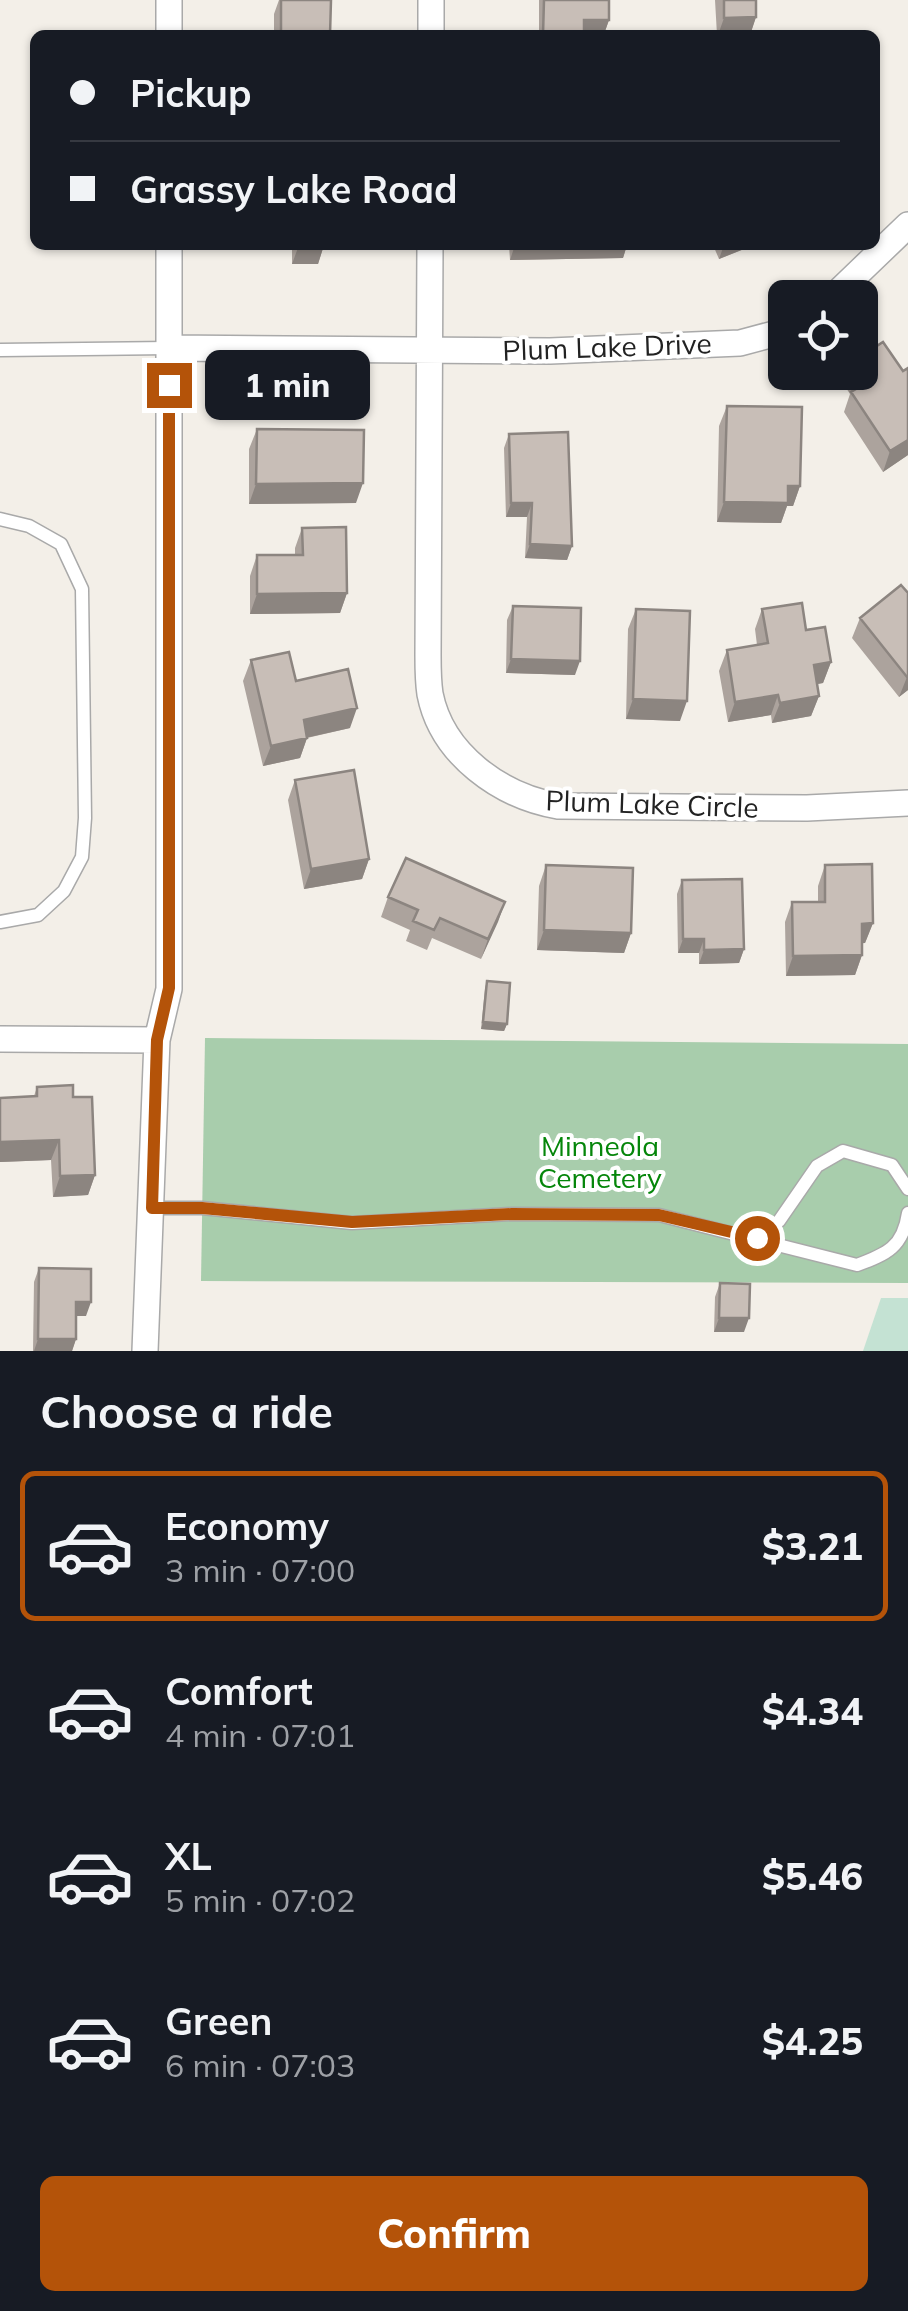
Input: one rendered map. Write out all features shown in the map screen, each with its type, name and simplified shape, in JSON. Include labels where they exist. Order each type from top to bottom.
[{"type":"street","points":[[169,0],[169,30]]},
{"type":"street","points":[[431,0],[431,30]]},
{"type":"street","points":[[851,280],[908,225]]},
{"type":"street","points":[[145,1351],[157,1040],[169,988],[169,250]]},
{"type":"street","name":"Plum Lake Circle","points":[[430,250],[430,694],[454,743],[475,768],[502,788],[558,806],[808,808],[908,803]]},
{"type":"street","name":"Plum Lake Drive","points":[[428,351],[550,351],[740,343],[768,336]]},
{"type":"street","points":[[169,348],[428,351]]},
{"type":"street","points":[[0,1040],[157,1040]]},
{"type":"lane","points":[[0,350],[169,348]]},
{"type":"lane","points":[[0,519],[29,526],[61,544],[82,589],[85,818],[82,857],[64,891],[38,915],[0,922]]},
{"type":"lane","points":[[757,1238],[779,1220],[817,1166],[843,1151],[892,1165],[908,1190]]},
{"type":"lane","points":[[152,1208],[202,1208],[352,1222],[512,1214],[659,1215],[857,1265],[889,1254],[906,1228],[908,1213]]},
{"type":"green space","name":"Minneola Cemetery","points":[[205,1038],[908,1044],[908,1283],[201,1281]]},
{"type":"green space","points":[[881,1298],[908,1298],[908,1351],[863,1351]]},
{"type":"building","points":[[281,0],[331,0],[330,30],[281,30]]},
{"type":"building","points":[[544,0],[609,0],[609,20],[584,20],[584,30],[543,30]]},
{"type":"building","points":[[724,0],[756,0],[756,17],[724,18]]},
{"type":"building","points":[[883,342],[903,371],[908,368],[908,440],[890,451],[851,392],[878,390],[878,345]]},
{"type":"building","points":[[727,406],[802,407],[800,486],[788,486],[788,503],[724,502]]},
{"type":"building","points":[[257,429],[364,430],[363,483],[256,484]]},
{"type":"building","points":[[568,432],[572,546],[530,544],[532,503],[511,503],[509,434]]},
{"type":"building","points":[[346,527],[347,593],[257,594],[257,555],[303,555],[302,528]]},
{"type":"building","points":[[901,585],[908,593],[907,677],[860,618]]},
{"type":"building","points":[[802,603],[806,630],[825,627],[831,662],[814,665],[819,696],[780,703],[778,695],[735,702],[727,650],[768,643],[762,609]]},
{"type":"building","points":[[513,606],[581,608],[580,661],[511,659]]},
{"type":"building","points":[[636,609],[690,611],[687,701],[633,699]]},
{"type":"building","points":[[289,652],[296,681],[348,669],[357,708],[304,720],[307,738],[271,746],[251,660]]},
{"type":"building","points":[[354,770],[369,859],[311,869],[295,780]]},
{"type":"building","points":[[406,858],[505,902],[488,939],[440,918],[434,930],[413,921],[418,910],[388,897]]},
{"type":"building","points":[[872,864],[873,923],[862,924],[862,955],[793,956],[792,902],[825,902],[825,865]]},
{"type":"building","points":[[546,865],[633,868],[631,933],[544,930]]},
{"type":"building","points":[[742,879],[744,949],[704,950],[704,939],[683,939],[682,880]]},
{"type":"building","points":[[487,981],[510,983],[507,1024],[483,1022]]},
{"type":"building","points":[[73,1085],[73,1097],[92,1097],[95,1175],[60,1176],[59,1140],[0,1142],[0,1098],[37,1096],[37,1087]]},
{"type":"building","points":[[39,1268],[91,1269],[91,1302],[76,1302],[76,1339],[38,1339]]},
{"type":"building","points":[[720,1283],[750,1284],[749,1318],[719,1318]]},
{"type":"route","points":[[169,385],[169,988],[157,1040],[152,1208],[202,1208],[352,1222],[512,1214],[659,1215],[757,1238]]}]
